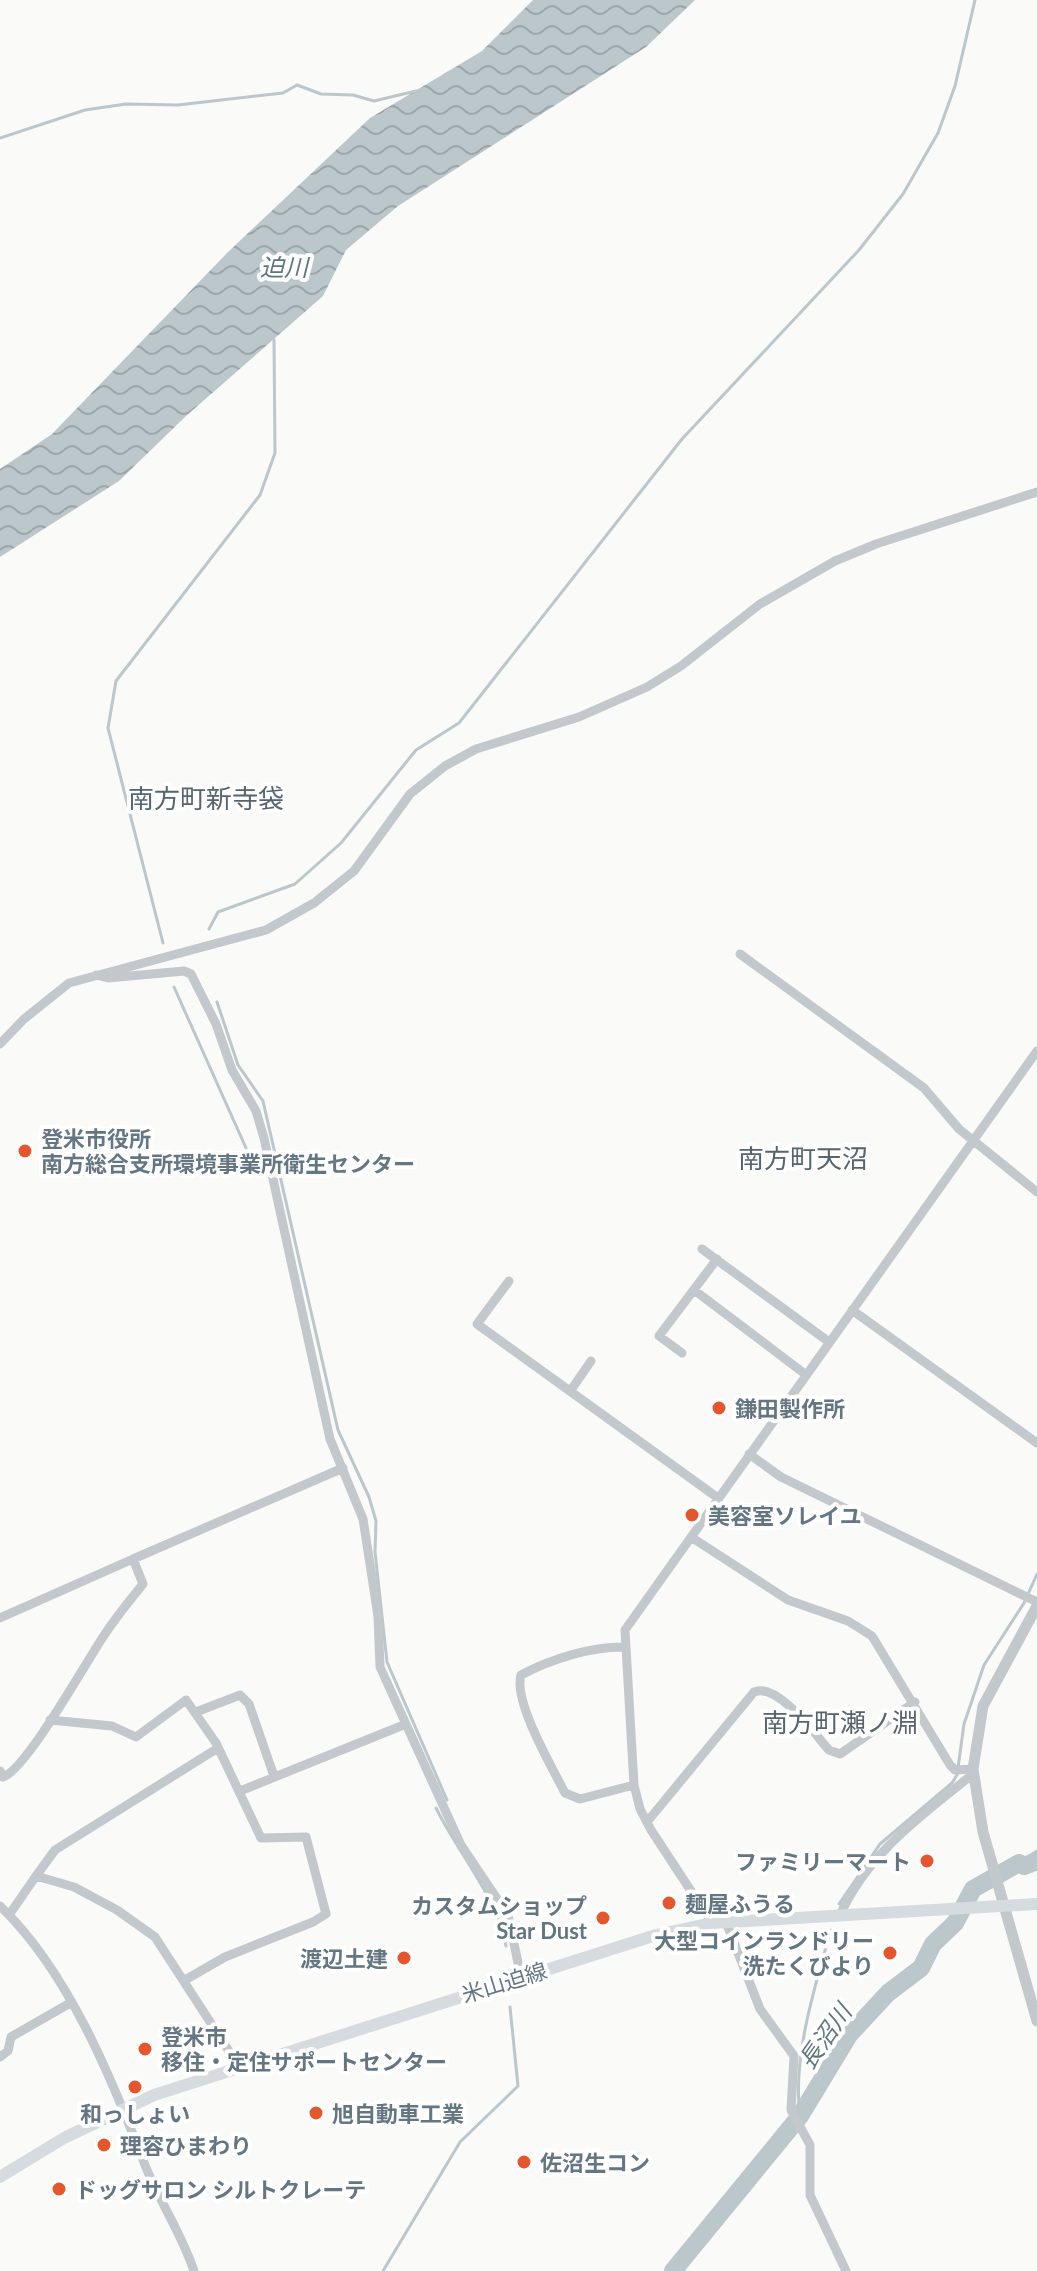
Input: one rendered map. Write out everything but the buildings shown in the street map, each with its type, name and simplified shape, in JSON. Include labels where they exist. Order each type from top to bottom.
[{"type":"main road","name":"米山迫線","points":[[0,2177],[64,2138],[123,2108],[238,2065],[656,1935],[719,1922],[1037,1904]]},
{"type":"street","points":[[0,1044],[69,983],[266,930],[291,917],[354,871],[410,794],[445,766],[476,749],[579,717],[647,687],[681,666],[760,604],[835,561],[876,544],[1037,492]]},
{"type":"street","points":[[740,954],[924,1088],[973,1142],[1037,1192]]},
{"type":"street","points":[[94,975],[108,978],[184,971],[195,979],[232,1070],[256,1111],[330,1439],[367,1540],[378,1616],[380,1667],[461,1845],[508,1915],[518,1978]]},
{"type":"street","points":[[846,2271],[810,2195],[810,2145],[795,2121],[790,2099],[795,2072],[794,2056],[760,2009],[719,1922],[647,1822],[634,1785],[625,1630],[1037,1051]]},
{"type":"street","points":[[702,1249],[829,1342]]},
{"type":"street","points":[[682,1353],[659,1336],[717,1259]]},
{"type":"street","points":[[509,1281],[477,1324],[718,1498]]},
{"type":"street","points":[[694,1290],[805,1374]]},
{"type":"street","points":[[852,1310],[1037,1443]]},
{"type":"street","points":[[571,1390],[591,1361]]},
{"type":"street","points":[[749,1454],[781,1477],[1032,1600],[983,1706],[965,1771],[888,1844],[864,1872],[840,1915]]},
{"type":"street","points":[[0,1618],[343,1468]]},
{"type":"street","points":[[691,1537],[788,1600],[848,1621],[872,1636],[965,1771],[1037,2021]]},
{"type":"street","points":[[0,1771],[3,1777],[11,1774],[50,1720],[107,1630],[143,1584],[133,1559]]},
{"type":"street","points":[[626,1647],[609,1647],[535,1668],[521,1675],[519,1683],[525,1706],[565,1793],[580,1799],[634,1785]]},
{"type":"street","points":[[647,1822],[754,1692],[765,1690],[778,1696],[829,1750],[840,1754],[915,1702]]},
{"type":"street","points":[[196,1712],[240,1695],[249,1704],[274,1776]]},
{"type":"street","points":[[50,1720],[112,1726],[136,1737],[186,1700],[218,1748],[261,1838],[306,1837],[326,1914],[225,1957],[185,1980]]},
{"type":"street","points":[[240,1791],[406,1724]]},
{"type":"street","points":[[194,2271],[123,2108],[72,2002],[4,1913],[55,1850],[218,1748]]},
{"type":"street","points":[[36,1876],[74,1887],[117,1910],[155,1937],[238,2065]]},
{"type":"street","points":[[0,2057],[8,2051],[11,2037],[72,2002]]},
{"type":"water","name":"迫川","points":[[533,0],[695,0],[646,47],[398,206],[346,250],[323,296],[186,416],[119,481],[0,557],[0,469],[52,434],[228,252],[370,118],[482,51]]},
{"type":"waterway","points":[[209,929],[218,912],[295,884],[341,843],[416,750],[459,723],[682,439],[859,250],[903,194],[938,133],[955,86],[975,0]]},
{"type":"waterway","points":[[0,138],[85,110],[126,104],[178,105],[283,93],[297,85],[321,94],[353,95],[374,101],[416,91]]},
{"type":"waterway","points":[[163,943],[108,728],[116,681],[260,495],[275,453],[274,340]]},
{"type":"waterway","points":[[174,987],[246,1148]]},
{"type":"waterway","points":[[217,1002],[238,1065],[263,1101],[338,1430],[369,1497],[376,1521],[375,1552],[387,1662],[447,1800]]},
{"type":"waterway","points":[[839,1904],[880,1844],[952,1783],[957,1775],[964,1724],[984,1665],[1024,1603],[1037,1574]]},
{"type":"waterway","points":[[436,1808],[487,1894],[506,1946]]},
{"type":"waterway","points":[[1019,1863],[1037,1851]]},
{"type":"waterway","name":"長沼川","points":[[673,2271],[800,2116],[849,2035],[888,1993],[921,1968],[933,1944],[955,1923],[973,1889],[1019,1863],[1024,1866],[1037,1861]]},
{"type":"waterway","points":[[800,2116],[798,2094],[802,2046],[831,1930]]},
{"type":"waterway","points":[[383,2271],[460,2142],[518,2086],[510,2007]]},
{"type":"place","name":"登米市役所 南方総合支所環境事業所衛生センター","points":[[25,1151]]},
{"type":"place","name":"鎌田製作所","points":[[719,1408]]},
{"type":"place","name":"美容室ソレイユ","points":[[692,1515]]},
{"type":"place","name":"ファミリーマート","points":[[927,1861]]},
{"type":"place","name":"麺屋ふうる","points":[[669,1903]]},
{"type":"place","name":"カスタムショップ Star Dust","points":[[603,1918]]},
{"type":"place","name":"大型コインランドリー 洗たくびより","points":[[890,1953]]},
{"type":"place","name":"渡辺土建","points":[[404,1958]]},
{"type":"place","name":"登米市 移住・定住サポートセンター","points":[[145,2049]]},
{"type":"place","name":"和っしょい","points":[[135,2087]]},
{"type":"place","name":"旭自動車工業","points":[[316,2113]]},
{"type":"place","name":"理容ひまわり","points":[[104,2145]]},
{"type":"place","name":"佐沼生コン","points":[[524,2162]]},
{"type":"place","name":"ドッグサロン シルトクレーテ","points":[[59,2189]]},
{"type":"district","name":"南方町新寺袋","points":[[206,798]]},
{"type":"district","name":"南方町天沼","points":[[803,1158]]},
{"type":"district","name":"南方町瀬ノ淵","points":[[840,1722]]}]
